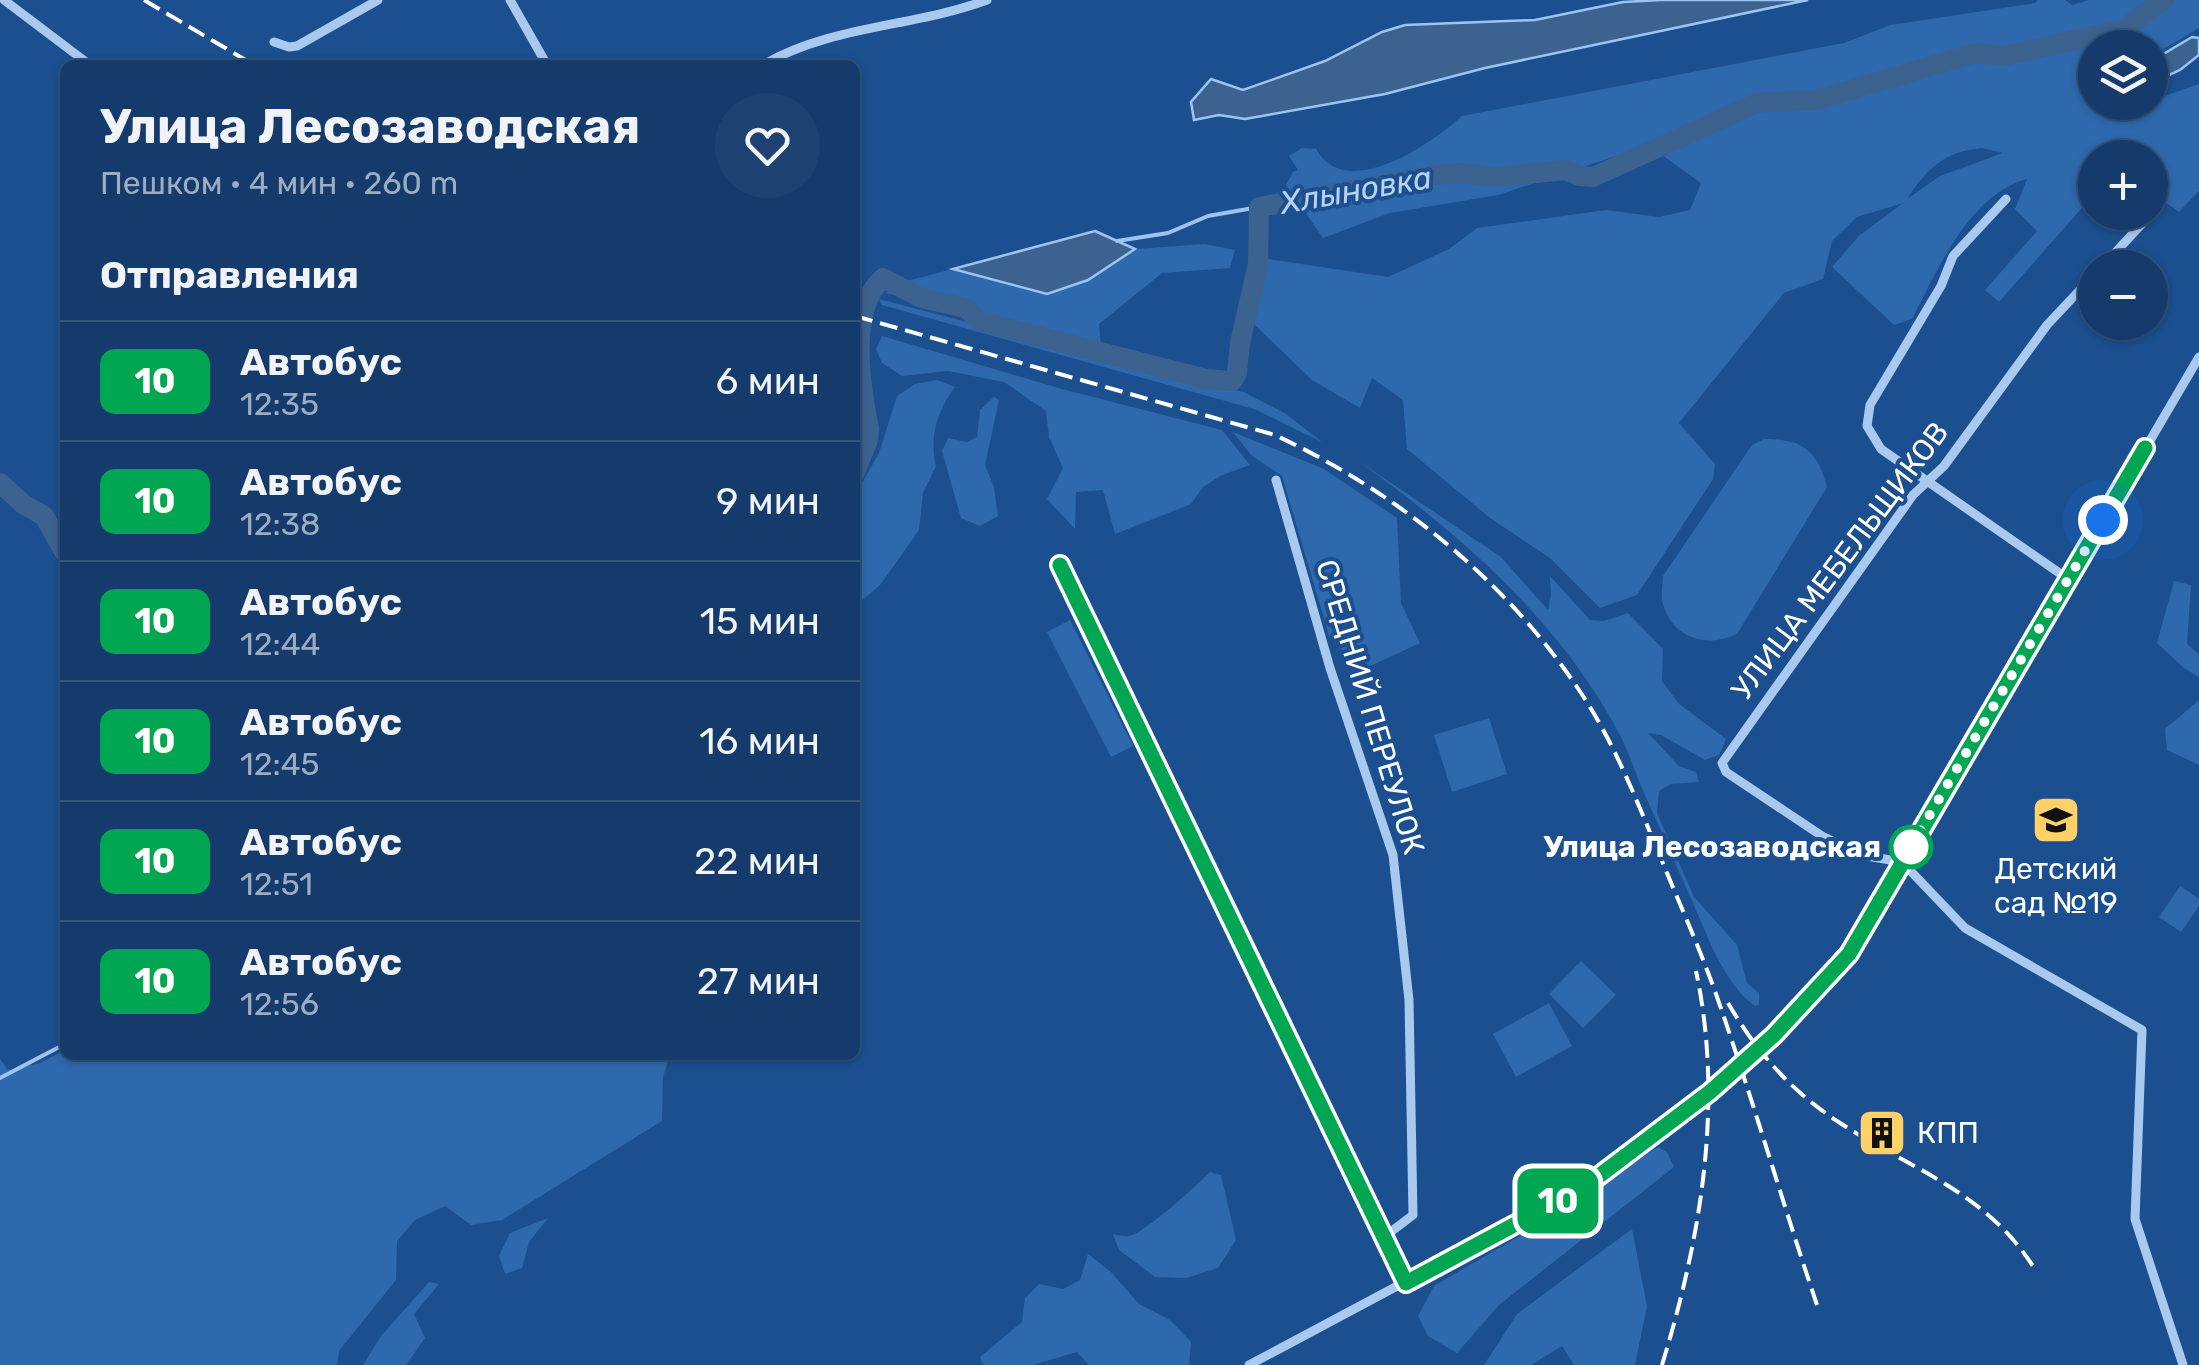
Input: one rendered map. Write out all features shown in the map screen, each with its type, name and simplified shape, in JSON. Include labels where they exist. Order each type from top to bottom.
[{"type":"street","points":[[4,0],[83,60]]},
{"type":"street","points":[[274,42],[288,48],[296,46],[378,0]]},
{"type":"street","points":[[510,0],[543,60]]},
{"type":"street","points":[[774,60],[810,44],[987,0]]},
{"type":"street","points":[[2006,200],[1953,256],[1942,286],[1868,412],[1868,426],[1875,442],[2068,579]]},
{"type":"street","points":[[2118,250],[2136,230]]},
{"type":"street","name":"УЛИЦА МЕБЕЛЬЩИКОВ","points":[[1902,862],[1861,856],[1822,836],[1726,772],[1722,763],[1913,495],[1944,466],[2054,316],[2078,291]]},
{"type":"street","points":[[1249,1365],[1583,1188],[1710,1092],[1774,1035],[1849,954],[2199,357]]},
{"type":"street","name":"СРЕДНИЙ ПЕРЕУЛОК","points":[[1276,480],[1330,668],[1393,854],[1408,1000],[1413,1216],[1384,1237]]},
{"type":"street","points":[[1060,565],[1406,1283]]},
{"type":"street","points":[[1902,862],[1965,928],[2142,1030],[2135,1218],[2184,1365]]},
{"type":"shaded area","points":[[1808,0],[1485,68],[1385,94],[1245,119],[1219,115],[1194,120],[1191,102],[1211,79],[1243,90],[1325,61],[1382,32],[1405,25],[1535,20],[1623,2]]},
{"type":"shaded area","points":[[2038,0],[2065,0],[2072,5],[2089,0],[2199,0],[2199,28],[2168,46],[2168,30],[2078,30],[2078,120],[2168,120],[2168,95],[2199,84],[2199,191],[2179,212],[2168,204],[2168,140],[2078,140],[2078,212],[1999,302],[1985,290],[2037,231],[2015,209],[2027,179],[2006,188],[1972,217],[1912,319],[1894,325],[1832,267],[1859,236],[1903,203],[1857,217],[1832,241],[1823,279],[1784,293],[1679,423],[1715,464],[1713,479],[1637,595],[1600,608],[1550,558],[1490,518],[1407,449],[1403,400],[1372,378],[1360,408],[1312,380],[1254,324],[1268,259],[1388,277],[1449,249],[1477,228],[1606,210],[1659,217],[1690,210],[1701,183],[1659,153],[1616,156],[1498,195],[1390,213],[1323,238],[1286,185],[1298,170],[1289,156],[1302,148],[1316,149],[1330,164],[1347,171],[1367,170],[1410,153],[1462,116],[1844,43],[1891,25]],"holes":[[[1982,148],[2003,153],[1940,176],[1907,199],[1930,170],[1957,153]]]},
{"type":"shaded area","points":[[2192,37],[2199,38],[2199,55],[2168,76],[2168,51]]},
{"type":"shaded area","points":[[1095,231],[1135,249],[1088,280],[1047,294],[953,269]]},
{"type":"shaded area","points":[[1205,244],[1235,250],[1230,268],[1162,273],[1099,324],[1101,347],[886,293],[896,284],[953,269],[1047,294],[1088,280],[1135,249]]},
{"type":"shaded area","points":[[879,299],[1244,392],[1286,414],[1322,442],[1254,409],[882,305]]},
{"type":"shaded area","points":[[882,336],[1062,389],[1222,430],[1250,465],[1203,487],[1191,504],[1115,534],[1103,490],[1076,492],[1075,529],[1047,499],[1063,468],[1049,437],[1046,411],[1004,382],[948,371],[902,376],[882,363],[876,349]]},
{"type":"shaded area","points":[[937,380],[955,387],[936,425],[936,466],[923,493],[919,530],[881,584],[860,602],[860,486],[879,453],[897,396],[915,384]]},
{"type":"shaded area","points":[[994,397],[999,400],[985,465],[994,487],[998,516],[980,526],[961,518],[942,451],[948,438],[967,442],[977,437],[980,410]]},
{"type":"shaded area","points":[[1233,432],[1324,469],[1397,518],[1401,603],[1420,643],[1364,669],[1330,639],[1282,476],[1251,455]]},
{"type":"shaded area","points":[[1764,439],[1788,441],[1806,449],[1818,464],[1827,487],[1737,634],[1714,640],[1691,637],[1666,613],[1663,576],[1752,445]]},
{"type":"shaded area","points":[[1360,462],[1501,557],[1548,610],[1550,576],[1590,620],[1604,621],[1628,613],[1663,649],[1662,681],[1679,704],[1726,739],[1719,755],[1705,760],[1661,735],[1648,733],[1679,766],[1696,772],[1699,782],[1671,784],[1659,791],[1657,813],[1694,897],[1737,945],[1747,983],[1759,993],[1759,1005],[1755,1006],[1737,989],[1715,954],[1621,737],[1569,656],[1507,584],[1436,520]]},
{"type":"shaded area","points":[[2174,581],[2191,585],[2187,644],[2199,654],[2199,677],[2157,643]]},
{"type":"shaded area","points":[[1070,620],[1133,746],[1111,757],[1047,632]]},
{"type":"shaded area","points":[[2199,700],[2199,765],[2167,750],[2165,729]]},
{"type":"shaded area","points":[[1489,718],[1507,774],[1452,792],[1434,735]]},
{"type":"shaded area","points":[[2180,886],[2199,899],[2199,906],[2181,932],[2159,917]]},
{"type":"shaded area","points":[[1581,961],[1616,995],[1583,1028],[1549,994]]},
{"type":"shaded area","points":[[1549,1003],[1572,1046],[1516,1077],[1493,1034]]},
{"type":"shaded area","points":[[60,1053],[60,1060],[668,1060],[663,1077],[662,1121],[502,1220],[471,1225],[445,1206],[415,1220],[397,1241],[396,1280],[339,1351],[337,1365],[0,1365],[0,1059],[8,1070],[40,1063]]},
{"type":"shaded area","points":[[1658,1147],[1667,1152],[1674,1167],[1499,1305],[1457,1353],[1428,1336],[1418,1316],[1434,1286],[1559,1213]]},
{"type":"shaded area","points":[[1210,1172],[1221,1175],[1236,1240],[1218,1268],[1186,1278],[1155,1277],[1119,1250],[1113,1234],[1129,1236],[1146,1227]]},
{"type":"shaded area","points":[[548,1218],[529,1242],[522,1268],[505,1274],[499,1256],[510,1233]]},
{"type":"shaded area","points":[[1632,1229],[1647,1306],[1635,1365],[1574,1365],[1562,1346],[1531,1365],[1484,1365],[1517,1314]]},
{"type":"shaded area","points":[[1088,1254],[1111,1272],[1139,1304],[1170,1320],[1191,1342],[1189,1365],[1089,1365],[1077,1352],[1033,1365],[983,1365],[980,1357],[1022,1322],[1025,1298],[1039,1284],[1063,1289],[1080,1280]]},
{"type":"shaded area","points":[[429,1282],[439,1284],[414,1314],[425,1338],[406,1365],[363,1365],[381,1336]]},
{"type":"waterway","name":"Хлыновка","points":[[860,340],[864,309],[883,278],[921,298],[966,308],[979,321],[1206,379],[1232,381],[1237,373],[1258,264],[1259,207],[1434,175],[1495,177],[1566,170],[1593,177],[1757,103],[1816,100],[1976,53],[2004,56],[2124,29],[2164,0]]},
{"type":"waterway","points":[[1117,241],[1168,233],[1208,216],[1259,207]]},
{"type":"waterway","name":"Хлыновка","points":[[860,371],[869,429],[860,460]]},
{"type":"waterway","name":"Хлыновка","points":[[0,483],[44,516],[60,544]]},
{"type":"waterway","points":[[0,1078],[60,1047]]},
{"type":"railway","points":[[144,0],[246,60]]},
{"type":"railway","points":[[860,317],[1275,435],[1319,457],[1404,511],[1482,575],[1517,611],[1550,649],[1592,710],[1634,795],[1716,994],[1817,1305]]},
{"type":"railway","points":[[1662,1365],[1688,1268],[1704,1170],[1708,1070],[1696,971]]},
{"type":"railway","points":[[1728,1003],[1762,1053],[1789,1083],[1837,1121],[1971,1201],[1995,1221],[2036,1271]]},
{"type":"bus line","name":"10","points":[[1060,565],[1406,1283],[1583,1188],[1710,1092],[1774,1035],[1849,954],[2145,448]]},
{"type":"place","name":"Детский сад №19","points":[[2056,820]]},
{"type":"place","name":"Улица Лесозаводская","points":[[1911,847]]},
{"type":"place","name":"КПП","points":[[1882,1133]]},
{"type":"route","points":[[1911,847],[1902,862],[2103,520]]}]
